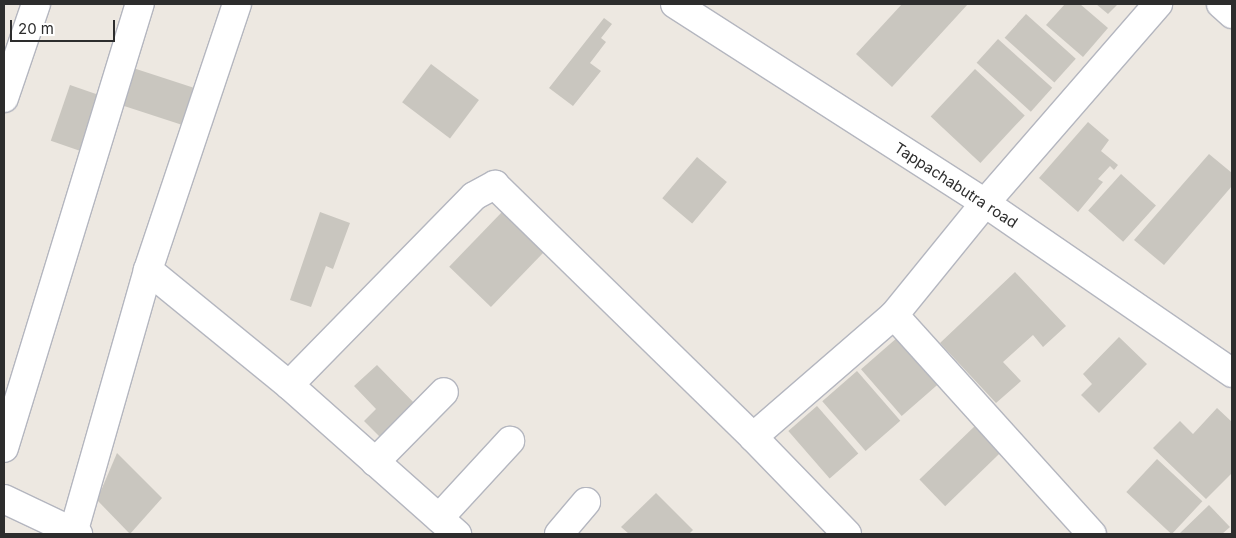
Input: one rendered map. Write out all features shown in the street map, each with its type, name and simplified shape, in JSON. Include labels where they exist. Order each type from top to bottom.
[{"type":"street","points":[[4,98],[36,4]]},
{"type":"street","points":[[4,448],[140,4]]},
{"type":"street","points":[[4,499],[76,532],[148,270],[237,4]]},
{"type":"street","name":"Tappachabutra road","points":[[675,4],[985,203],[1232,373]]},
{"type":"street","points":[[753,437],[894,315],[985,203],[1158,4]]},
{"type":"street","points":[[1221,4],[1232,14]]},
{"type":"street","points":[[289,385],[474,196],[495,185],[753,437],[847,534]]},
{"type":"street","points":[[148,270],[289,385],[448,526],[510,440]]},
{"type":"street","points":[[894,315],[1092,534]]},
{"type":"street","points":[[376,462],[444,392]]},
{"type":"street","points":[[559,534],[586,502]]},
{"type":"building","points":[[902,4],[968,4],[892,87],[856,54]]},
{"type":"building","points":[[1065,4],[1080,4],[1108,28],[1083,57],[1046,25]]},
{"type":"building","points":[[1096,4],[1118,4],[1108,14]]},
{"type":"building","points":[[1026,14],[1076,59],[1054,83],[1005,38]]},
{"type":"building","points":[[604,18],[612,24],[601,38],[606,42],[590,63],[601,71],[573,106],[549,88]]},
{"type":"building","points":[[998,39],[1052,88],[1031,112],[977,63]]},
{"type":"building","points":[[431,64],[479,100],[450,138],[402,102]]},
{"type":"building","points":[[127,66],[202,90],[190,128],[115,103]]},
{"type":"building","points":[[975,69],[1025,115],[980,163],[931,117]]},
{"type":"building","points":[[70,85],[110,99],[91,154],[51,141]]},
{"type":"building","points":[[1088,122],[1109,140],[1101,151],[1118,165],[1114,170],[1110,166],[1098,179],[1103,182],[1078,212],[1039,178]]},
{"type":"building","points":[[1209,154],[1232,173],[1232,186],[1164,265],[1134,240]]},
{"type":"building","points":[[697,157],[727,182],[692,223],[662,198]]},
{"type":"building","points":[[1121,174],[1156,205],[1123,242],[1088,210]]},
{"type":"building","points":[[320,212],[350,223],[333,269],[326,266],[311,307],[290,300]]},
{"type":"building","points":[[502,212],[544,252],[491,307],[449,267]]},
{"type":"building","points":[[1015,272],[1066,326],[1043,347],[1033,335],[1003,362],[1021,381],[996,403],[940,343]]},
{"type":"building","points":[[898,337],[939,384],[902,416],[861,369]]},
{"type":"building","points":[[1119,337],[1147,364],[1099,413],[1081,395],[1092,384],[1083,374]]},
{"type":"building","points":[[377,365],[420,409],[385,442],[364,421],[376,409],[354,386]]},
{"type":"building","points":[[857,371],[900,421],[866,451],[822,401]]},
{"type":"building","points":[[817,406],[858,454],[830,478],[788,431]]},
{"type":"building","points":[[1217,408],[1232,422],[1232,473],[1206,499],[1153,448],[1180,421],[1193,434]]},
{"type":"building","points":[[977,424],[1003,451],[945,506],[919,480]]},
{"type":"building","points":[[117,453],[162,498],[130,534],[97,500]]},
{"type":"building","points":[[1157,459],[1202,501],[1171,534],[1126,492]]},
{"type":"building","points":[[656,493],[693,530],[689,534],[629,534],[621,527]]},
{"type":"building","points":[[1209,505],[1230,527],[1222,534],[1179,534]]}]
